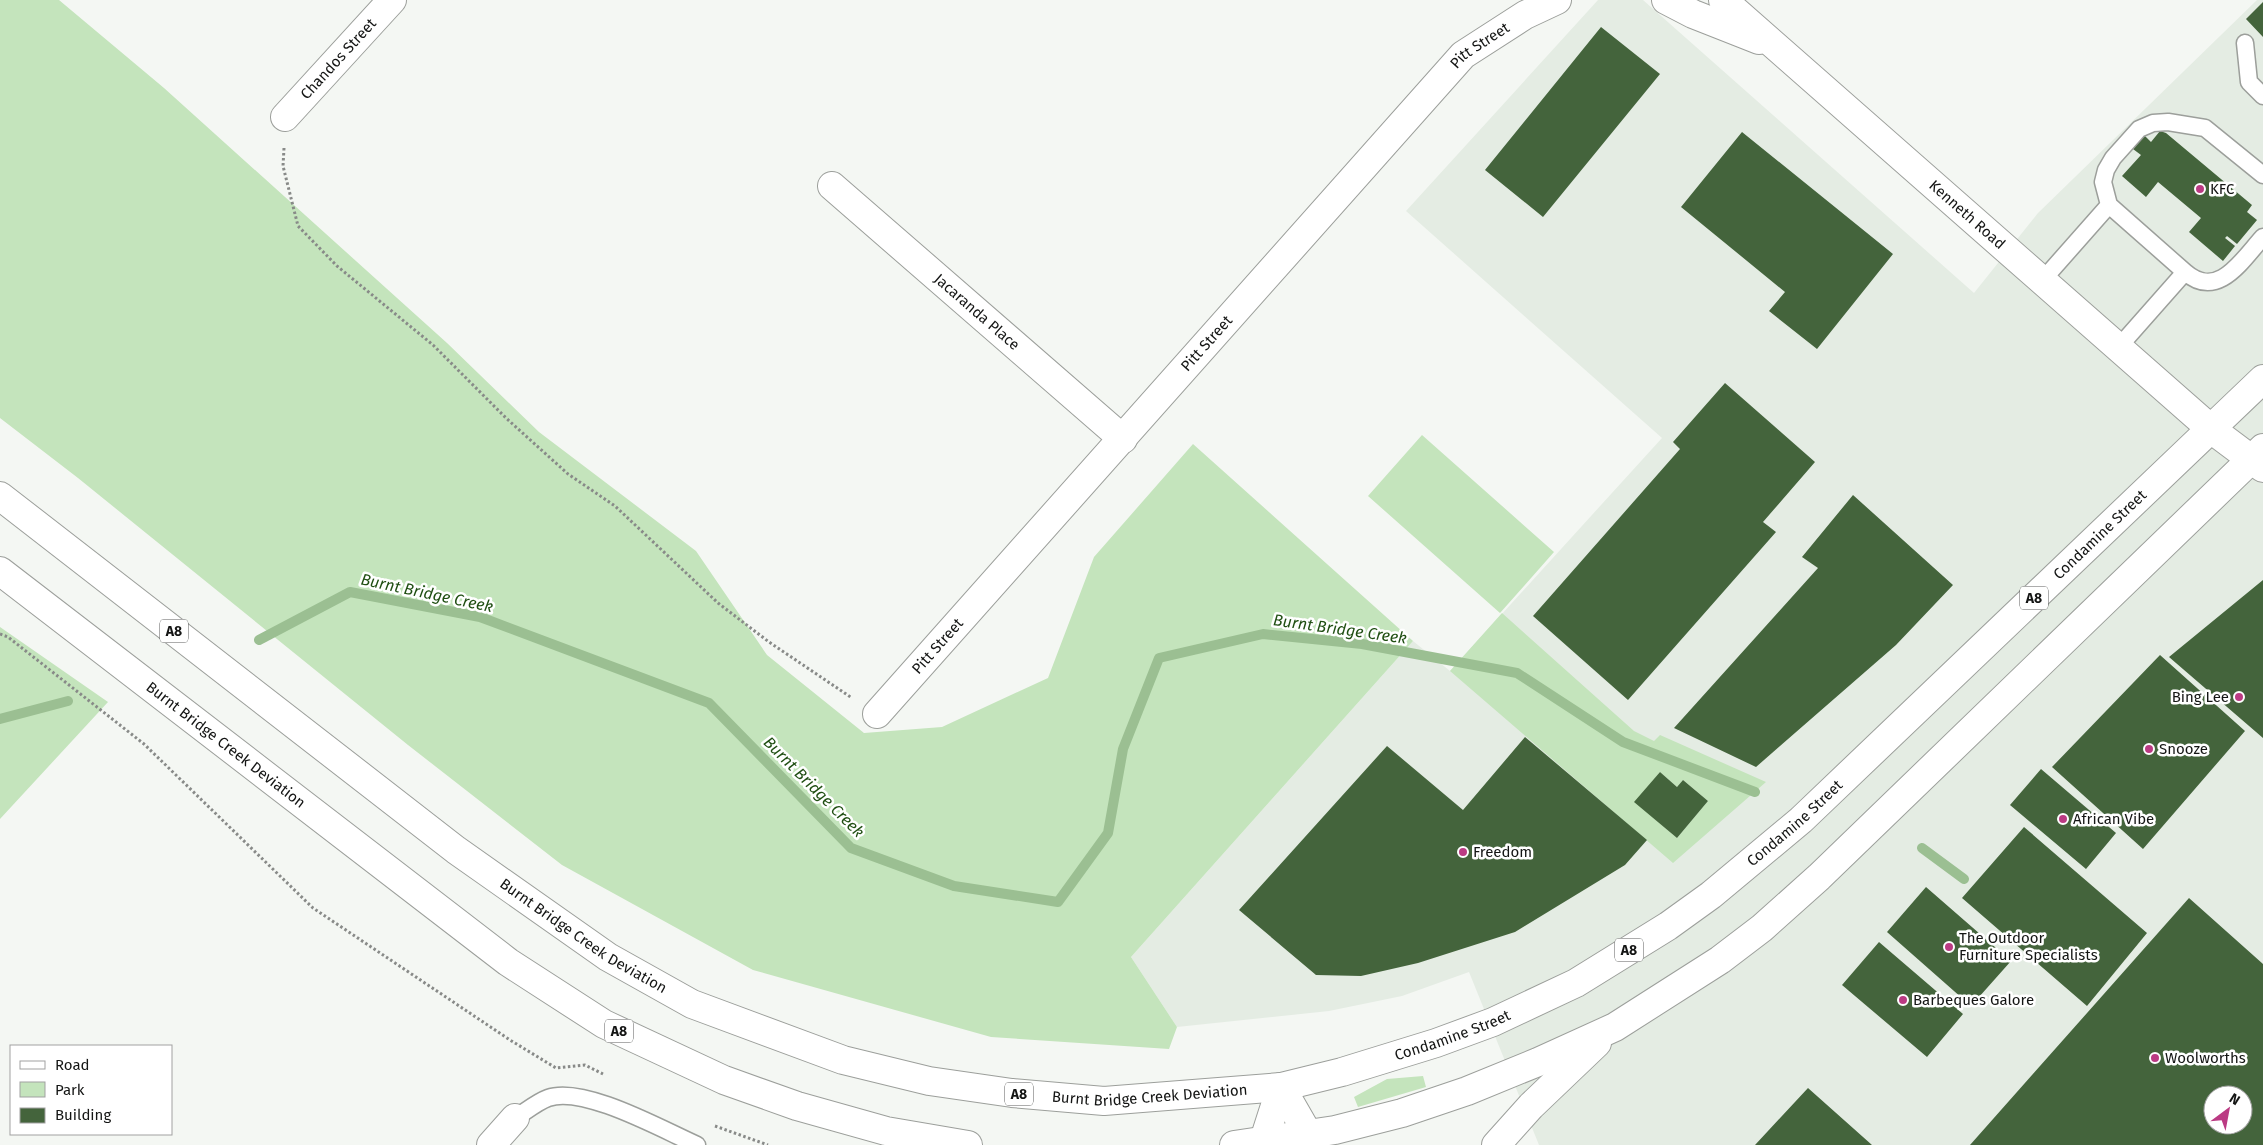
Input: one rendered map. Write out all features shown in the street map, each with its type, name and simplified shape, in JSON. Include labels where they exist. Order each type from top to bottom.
[{"type":"main road","name":"Chandos Street","points":[[285,117],[392,0]]},
{"type":"main road","name":"Pitt Street","points":[[877,714],[1463,55],[1525,15],[1558,0]]},
{"type":"main road","points":[[1666,0],[1693,14],[1777,47]]},
{"type":"main road","name":"Kenneth Road","points":[[1723,0],[2117,349],[2211,429],[2259,459]]},
{"type":"main road","name":"Jacaranda Place","points":[[832,186],[1123,439]]},
{"type":"main road","name":"Condamine Street","points":[[1281,1087],[1342,1072],[1436,1043],[1493,1022],[1576,983],[1668,926],[1711,895],[1800,820],[1858,767],[2263,379]]},
{"type":"main road","points":[[1234,1145],[1307,1139],[1402,1113],[1467,1091],[1538,1062],[1615,1027],[1746,940],[1855,844],[2259,459]]},
{"type":"main road","name":"Burnt Bridge Creek Deviation","points":[[0,496],[456,850],[608,957],[692,1004],[842,1060],[929,1081],[1012,1093],[1104,1101],[1281,1087]]},
{"type":"main road","name":"Burnt Bridge Creek Deviation","points":[[0,572],[493,951],[604,1024],[724,1080],[797,1106],[886,1131],[968,1145]]},
{"type":"main road","points":[[1496,1145],[1531,1106],[1615,1027]]},
{"type":"main road","points":[[1281,1087],[1307,1139]]},
{"type":"main road","points":[[1264,1142],[1281,1087]]},
{"type":"main road","points":[[491,1145],[515,1118]]},
{"type":"lane","points":[[2244,43],[2249,82],[2263,96]]},
{"type":"lane","points":[[2263,175],[2205,128],[2168,122],[2153,124],[2139,129],[2113,158],[2106,170],[2103,182],[2109,206],[2193,279],[2204,283],[2214,283],[2231,271],[2263,237]]},
{"type":"lane","points":[[2042,282],[2109,206]]},
{"type":"lane","points":[[2117,349],[2186,272]]},
{"type":"lane","points":[[515,1118],[549,1097],[574,1096],[608,1104],[697,1145]]},
{"type":"path","points":[[285,117],[284,166],[298,226],[337,266],[433,345],[506,418],[568,474],[615,506],[718,603],[768,642],[877,714]]},
{"type":"path","points":[[0,634],[8,636],[144,744],[313,908],[556,1068]]},
{"type":"shaded area","points":[[1598,0],[1643,0],[1974,293],[2038,213],[2257,0],[2263,0],[2263,1145],[1539,1145],[1469,972],[1402,996],[1329,1011],[1177,1027],[1131,957],[1413,641],[1450,671],[1662,438],[1406,211]]},
{"type":"green space","points":[[0,0],[59,0],[164,88],[447,343],[539,432],[696,551],[767,655],[864,733],[942,727],[1048,678],[1094,557],[1193,444],[1413,641],[1131,957],[1177,1027],[1169,1049],[991,1037],[753,970],[562,865],[408,745],[78,478],[0,418]]},
{"type":"green space","points":[[1422,435],[1554,552],[1500,613],[1368,496]]},
{"type":"green space","points":[[1502,613],[1634,731],[1654,741],[1660,735],[1766,782],[1673,863],[1450,671]],"holes":[[[1660,772],[1677,787],[1683,780],[1708,801],[1677,838],[1635,802]]]},
{"type":"green space","points":[[0,627],[108,702],[0,819]]},
{"type":"green space","points":[[1423,1076],[1426,1087],[1358,1107],[1354,1097],[1387,1079]]},
{"type":"building","points":[[2263,2],[2263,37],[2246,19]]},
{"type":"building","points":[[1601,27],[1660,74],[1543,217],[1485,170]]},
{"type":"building","name":"KFC","points":[[2160,131],[2166,133],[2252,205],[2247,212],[2257,220],[2237,244],[2227,236],[2225,238],[2235,246],[2223,261],[2189,232],[2201,218],[2158,182],[2146,197],[2122,176],[2141,155],[2133,149],[2144,135],[2151,142]]},
{"type":"building","points":[[1742,132],[1893,254],[1817,349],[1769,311],[1785,292],[1681,207]]},
{"type":"building","points":[[1725,383],[1815,462],[1763,522],[1776,532],[1628,700],[1533,616],[1680,449],[1673,442]]},
{"type":"building","points":[[1853,495],[1953,585],[1896,645],[1756,767],[1674,728],[1818,568],[1802,557]]},
{"type":"building","name":"Bing Lee","points":[[2263,580],[2263,738],[2169,657]]},
{"type":"building","name":"Snooze","points":[[2160,655],[2245,731],[2143,849],[2052,767]]},
{"type":"building","name":"Freedom","points":[[1525,737],[1647,840],[1625,865],[1515,932],[1418,963],[1361,976],[1316,975],[1239,910],[1387,746],[1463,810]]},
{"type":"building","name":"African Vibe","points":[[2041,769],[2116,833],[2086,869],[2010,805]]},
{"type":"building","points":[[1660,772],[1677,787],[1683,780],[1708,801],[1677,838],[1634,802]]},
{"type":"building","points":[[2024,827],[2147,933],[2087,1006],[1962,898]]},
{"type":"building","name":"The Outdoor Furniture Specialists","points":[[1926,887],[2011,961],[1971,1006],[1887,932]]},
{"type":"building","name":"Woolworths","points":[[2189,898],[2263,964],[2263,1145],[1970,1145]]},
{"type":"building","name":"Barbeques Galore","points":[[1879,942],[1963,1014],[1927,1057],[1842,985]]},
{"type":"building","points":[[1808,1088],[1872,1145],[1755,1145]]},
{"type":"waterway","name":"Burnt Bridge Creek","points":[[259,640],[350,592],[480,617],[709,703],[851,848],[954,886],[1058,902],[1108,833],[1123,749],[1159,658],[1263,634],[1362,644],[1517,673],[1623,742],[1755,792]]},
{"type":"waterway","name":"Burnt Bridge Creek","points":[[0,719],[68,701]]},
{"type":"waterway","name":"Burnt Bridge Creek","points":[[1922,848],[1964,879]]},
{"type":"place","name":"KFC","points":[[2200,189]]},
{"type":"place","name":"Bing Lee","points":[[2239,697]]},
{"type":"place","name":"Snooze","points":[[2149,749]]},
{"type":"place","name":"African Vibe","points":[[2063,819]]},
{"type":"place","name":"Freedom","points":[[1463,852]]},
{"type":"place","name":"The Outdoor Furniture Specialists","points":[[1949,947]]},
{"type":"place","name":"Barbeques Galore","points":[[1903,1000]]},
{"type":"place","name":"Woolworths","points":[[2155,1058]]}]
